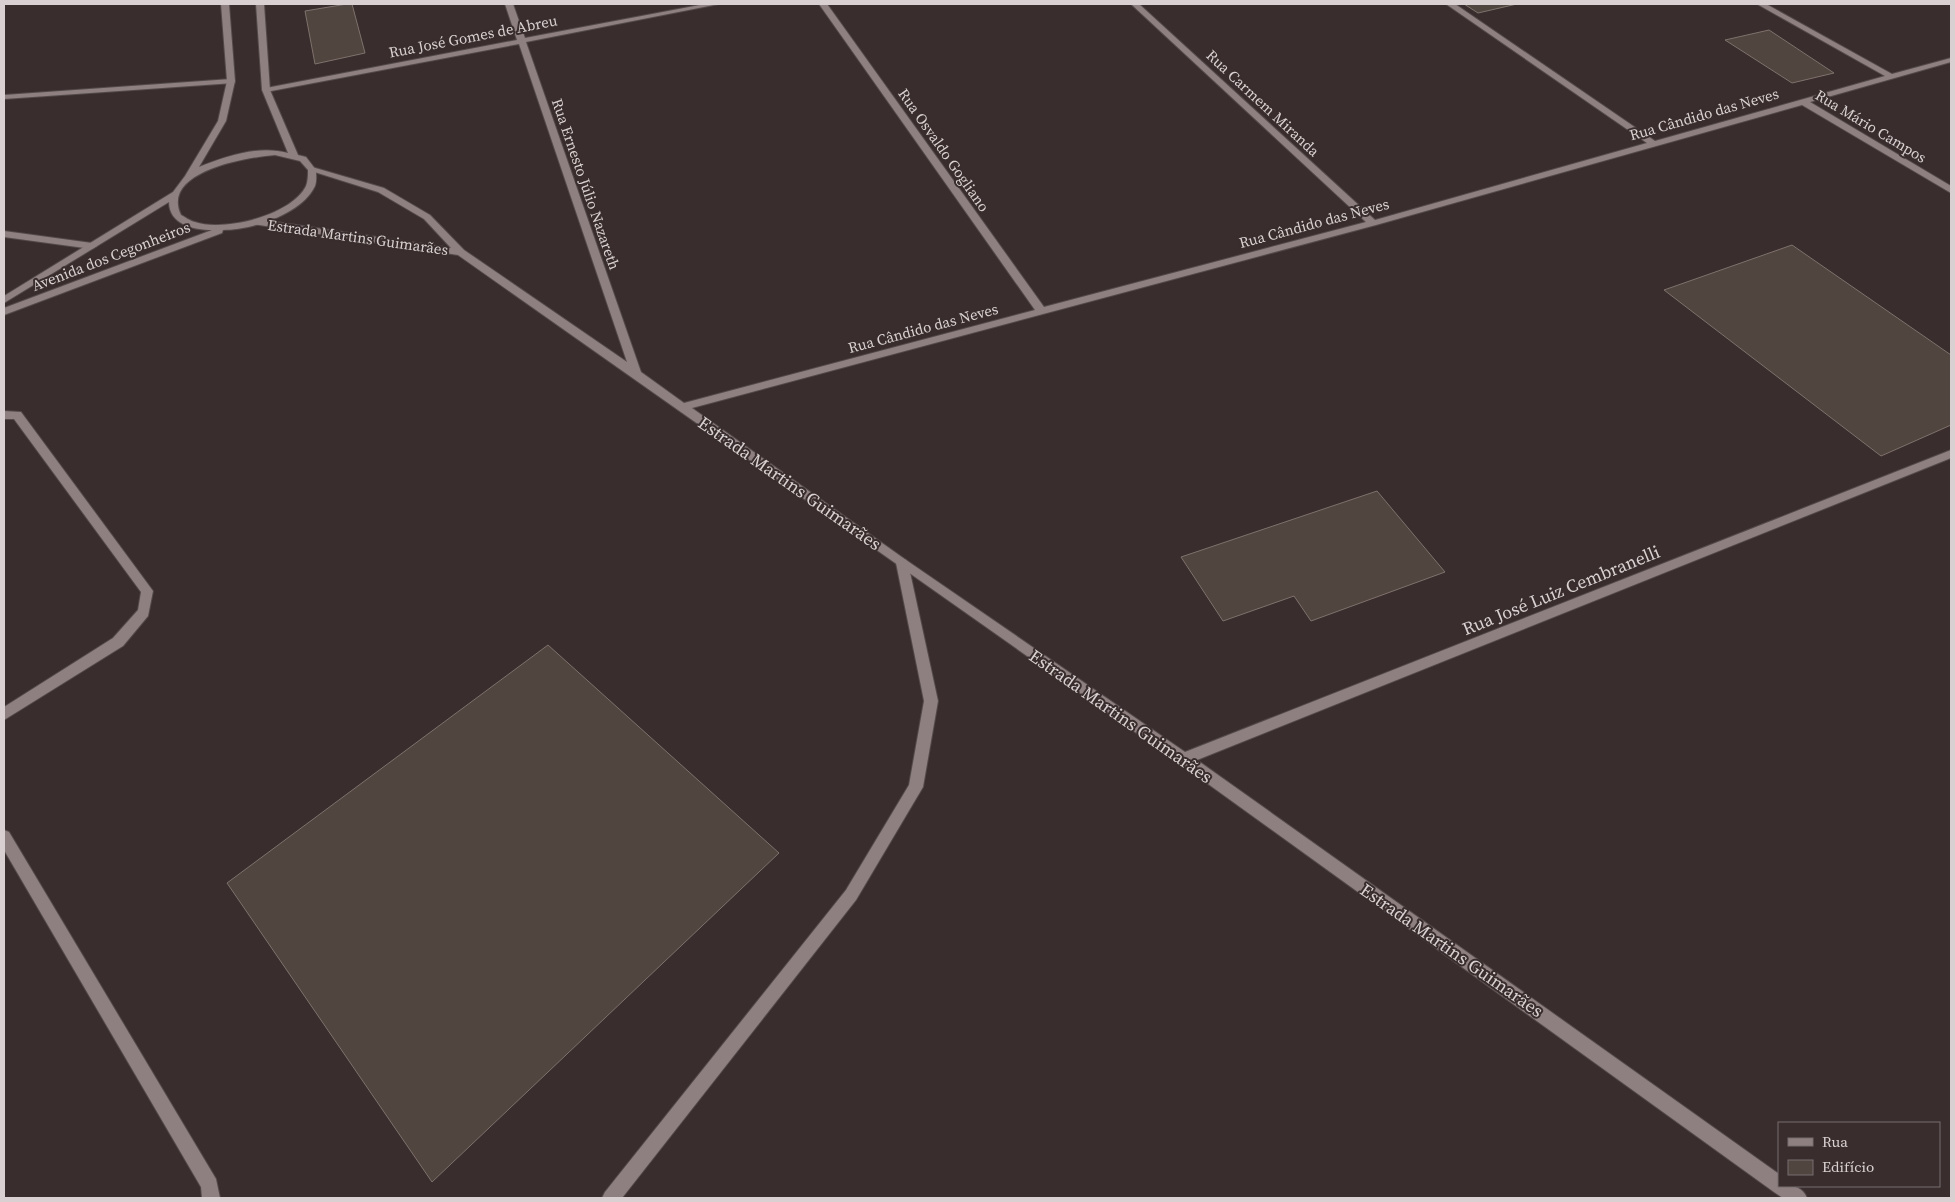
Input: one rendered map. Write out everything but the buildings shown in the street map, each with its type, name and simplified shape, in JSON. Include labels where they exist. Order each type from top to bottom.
[{"type":"street","points":[[188,180],[222,121],[230,81],[226,4]]},
{"type":"street","points":[[260,4],[266,90],[294,156]]},
{"type":"street","name":"Rua Ernesto Júlio Nazareth","points":[[509,4],[523,40],[636,374]]},
{"type":"street","name":"Rua José Gomes de Abreu","points":[[266,90],[715,4]]},
{"type":"street","name":"Rua Osvaldo Gogliano","points":[[823,4],[1042,312]]},
{"type":"street","name":"Rua Carmem Miranda","points":[[1134,4],[1373,223]]},
{"type":"street","points":[[1450,4],[1654,144]]},
{"type":"street","points":[[1761,4],[1892,77]]},
{"type":"street","name":"Rua Cândido das Neves","points":[[682,407],[1373,223],[1951,60]]},
{"type":"street","points":[[4,97],[230,81]]},
{"type":"street","name":"Rua Mário Campos","points":[[1803,102],[1951,190]]},
{"type":"street","points":[[175,194],[173,206],[178,216],[189,224],[206,228],[228,228],[256,222],[279,213],[297,202],[311,185],[312,170],[303,159],[294,156],[275,152],[252,153],[228,159],[206,168],[188,180]]},
{"type":"street","name":"Estrada Martins Guimarães","points":[[312,170],[381,190],[427,217],[461,252],[902,564],[1184,759],[1778,1184]]},
{"type":"street","name":"Avenida dos Cegonheiros","points":[[4,300],[175,194],[188,180]]},
{"type":"street","name":"Estrada Martins Guimarães","points":[[256,222],[461,252]]},
{"type":"street","name":"Avenida dos Cegonheiros","points":[[4,312],[228,228]]},
{"type":"street","points":[[4,234],[92,246]]},
{"type":"street","points":[[4,415],[17,415],[147,590],[144,612],[118,642],[4,714]]},
{"type":"street","name":"Rua José Luiz Cembranelli","points":[[1184,759],[1951,454]]},
{"type":"street","points":[[611,1198],[851,895],[916,787],[931,701],[902,564]]},
{"type":"street","points":[[4,837],[210,1185],[211,1198]]},
{"type":"street","name":"Estrada Martins Guimarães","points":[[1783,1187],[1798,1198]]}]
